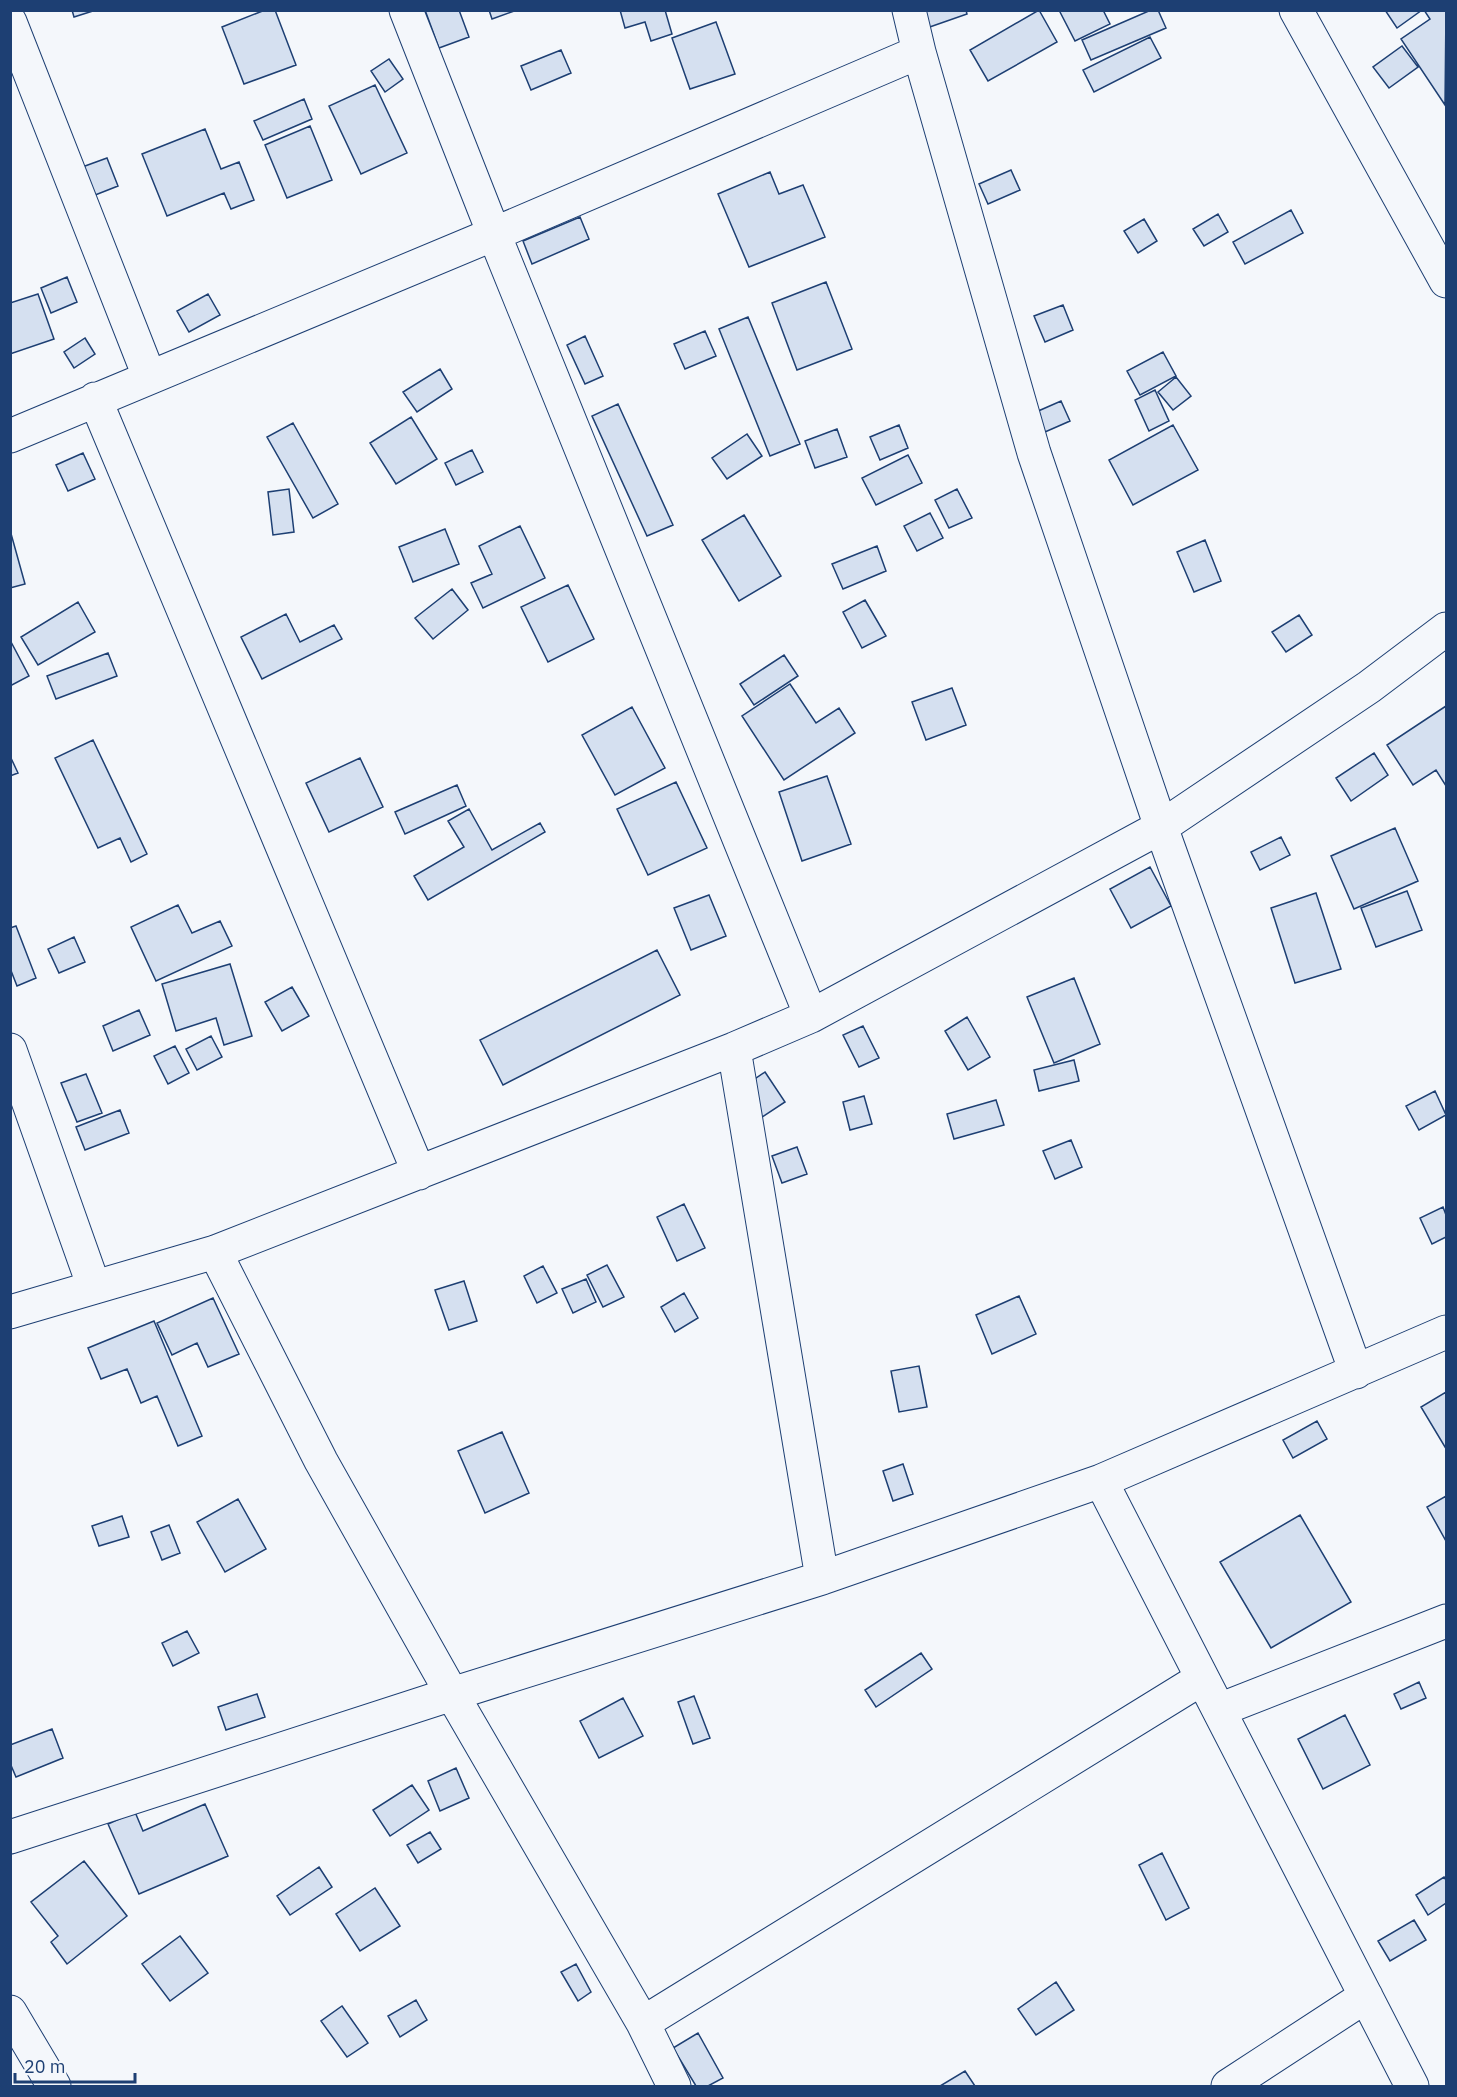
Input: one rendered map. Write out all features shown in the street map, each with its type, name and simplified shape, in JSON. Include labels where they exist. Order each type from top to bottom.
[{"type":"street","points":[[406,10],[494,234],[810,1016]]},
{"type":"street","points":[[909,10],[1034,453],[1161,827],[1356,1372]]},
{"type":"street","points":[[1296,10],[1446,281]]},
{"type":"street","points":[[10,22],[149,376]]},
{"type":"street","points":[[10,436],[149,376],[494,234],[919,52]]},
{"type":"street","points":[[95,399],[419,1173]]},
{"type":"street","points":[[10,1312],[215,1252],[734,1049],[810,1016],[1161,827],[1369,687],[1446,629]]},
{"type":"street","points":[[734,1049],[822,1578]]},
{"type":"street","points":[[10,1050],[94,1287]]},
{"type":"street","points":[[215,1252],[321,1461],[452,1694],[643,2023],[674,2086]]},
{"type":"street","points":[[10,1837],[452,1694],[822,1578],[1101,1482],[1446,1332]]},
{"type":"street","points":[[1101,1482],[1412,2086]]},
{"type":"street","points":[[1219,1710],[1446,1621]]},
{"type":"street","points":[[643,2023],[1202,1679]]},
{"type":"street","points":[[1228,2086],[1366,1996]]},
{"type":"street","points":[[10,2012],[54,2086]]},
{"type":"building","points":[[72,10],[96,10],[74,17]]},
{"type":"building","points":[[265,10],[275,10],[296,65],[244,84],[222,27]]},
{"type":"building","points":[[425,10],[459,10],[469,37],[439,48]]},
{"type":"building","points":[[489,10],[517,10],[492,19]]},
{"type":"building","points":[[620,10],[665,10],[672,34],[651,41],[645,22],[625,28]]},
{"type":"building","points":[[918,10],[966,10],[967,14],[924,29]]},
{"type":"building","points":[[1039,10],[1057,42],[988,81],[970,50]]},
{"type":"building","points":[[1059,10],[1103,10],[1110,24],[1075,41]]},
{"type":"building","points":[[1151,10],[1158,10],[1166,28],[1091,60],[1082,40]]},
{"type":"building","points":[[1385,10],[1422,10],[1397,28]]},
{"type":"building","points":[[1424,10],[1446,10],[1445,105],[1401,39],[1430,19]]},
{"type":"building","points":[[716,22],[735,74],[690,89],[672,38]]},
{"type":"building","points":[[1150,37],[1161,58],[1094,92],[1083,70]]},
{"type":"building","points":[[1402,46],[1418,67],[1389,88],[1373,67]]},
{"type":"building","points":[[561,50],[571,73],[531,90],[521,66]]},
{"type":"building","points":[[389,59],[403,79],[385,92],[371,71]]},
{"type":"building","points":[[375,85],[407,153],[361,174],[329,106]]},
{"type":"building","points":[[304,99],[312,119],[263,140],[254,121]]},
{"type":"building","points":[[310,126],[332,180],[287,198],[265,145]]},
{"type":"building","points":[[205,129],[221,169],[239,162],[254,200],[231,209],[224,193],[167,216],[142,154]]},
{"type":"building","points":[[107,158],[118,186],[85,199],[74,170]]},
{"type":"building","points":[[1011,170],[1020,190],[988,204],[979,184]]},
{"type":"building","points":[[770,172],[779,194],[803,185],[825,237],[749,267],[718,194]]},
{"type":"building","points":[[1291,210],[1303,233],[1245,264],[1233,242]]},
{"type":"building","points":[[1218,214],[1228,232],[1204,246],[1193,229]]},
{"type":"building","points":[[580,217],[589,239],[532,264],[523,241]]},
{"type":"building","points":[[1144,219],[1157,241],[1138,253],[1124,231]]},
{"type":"building","points":[[67,277],[77,302],[51,313],[41,288]]},
{"type":"building","points":[[826,282],[852,349],[797,370],[772,303]]},
{"type":"building","points":[[38,294],[54,339],[10,354],[10,303]]},
{"type":"building","points":[[208,294],[220,315],[189,332],[177,311]]},
{"type":"building","points":[[1063,305],[1073,330],[1045,342],[1034,316]]},
{"type":"building","points":[[748,317],[800,444],[770,456],[719,329]]},
{"type":"building","points":[[705,331],[716,356],[685,369],[674,344]]},
{"type":"building","points":[[585,336],[603,376],[585,384],[567,345]]},
{"type":"building","points":[[85,338],[95,354],[74,368],[64,352]]},
{"type":"building","points":[[1163,352],[1176,376],[1140,395],[1127,371]]},
{"type":"building","points":[[440,369],[452,389],[417,412],[403,392]]},
{"type":"building","points":[[1176,377],[1191,396],[1173,410],[1158,392]]},
{"type":"building","points":[[1155,390],[1169,421],[1149,431],[1135,400]]},
{"type":"building","points":[[1061,401],[1070,421],[1045,432],[1036,412]]},
{"type":"building","points":[[618,404],[673,525],[647,536],[592,416]]},
{"type":"building","points":[[411,417],[437,459],[396,484],[370,443]]},
{"type":"building","points":[[293,423],[338,504],[313,518],[267,437]]},
{"type":"building","points":[[899,425],[908,448],[880,460],[870,437]]},
{"type":"building","points":[[1173,425],[1198,470],[1133,505],[1109,460]]},
{"type":"building","points":[[837,429],[847,457],[815,468],[805,441]]},
{"type":"building","points":[[747,434],[762,456],[727,479],[712,458]]},
{"type":"building","points":[[472,450],[483,472],[456,485],[445,463]]},
{"type":"building","points":[[83,453],[95,479],[68,491],[56,465]]},
{"type":"building","points":[[908,455],[922,483],[876,505],[862,478]]},
{"type":"building","points":[[289,489],[294,532],[273,535],[268,492]]},
{"type":"building","points":[[957,489],[972,518],[949,528],[935,500]]},
{"type":"building","points":[[930,513],[943,538],[917,551],[904,526]]},
{"type":"building","points":[[744,515],[781,576],[739,601],[702,540]]},
{"type":"building","points":[[520,526],[545,578],[483,608],[471,583],[492,574],[479,546]]},
{"type":"building","points":[[445,529],[459,564],[413,582],[399,547]]},
{"type":"building","points":[[10,530],[25,584],[10,588]]},
{"type":"building","points":[[1205,540],[1221,581],[1194,592],[1177,552]]},
{"type":"building","points":[[877,546],[886,571],[843,589],[832,564]]},
{"type":"building","points":[[568,585],[594,639],[548,662],[521,607]]},
{"type":"building","points":[[452,589],[468,610],[433,639],[415,618]]},
{"type":"building","points":[[865,600],[886,636],[862,648],[843,612]]},
{"type":"building","points":[[78,602],[95,632],[38,665],[21,637]]},
{"type":"building","points":[[286,614],[300,642],[334,625],[342,639],[262,679],[241,637]]},
{"type":"building","points":[[1299,615],[1312,635],[1286,652],[1272,632]]},
{"type":"building","points":[[10,640],[29,676],[10,686]]},
{"type":"building","points":[[108,653],[117,676],[56,699],[47,676]]},
{"type":"building","points":[[784,655],[798,676],[754,705],[740,684]]},
{"type":"building","points":[[790,684],[816,723],[839,708],[855,733],[784,780],[742,716]]},
{"type":"building","points":[[952,688],[966,725],[926,740],[912,702]]},
{"type":"building","points":[[1446,706],[1446,786],[1436,770],[1413,785],[1387,745]]},
{"type":"building","points":[[632,707],[665,768],[615,795],[582,735]]},
{"type":"building","points":[[93,740],[147,854],[131,862],[120,838],[98,848],[55,758]]},
{"type":"building","points":[[1374,753],[1388,775],[1351,801],[1336,778]]},
{"type":"building","points":[[10,756],[18,773],[10,776]]},
{"type":"building","points":[[360,758],[383,807],[329,832],[306,783]]},
{"type":"building","points":[[827,776],[851,844],[802,861],[779,792]]},
{"type":"building","points":[[676,782],[707,848],[648,875],[617,809]]},
{"type":"building","points":[[457,785],[466,806],[405,834],[395,812]]},
{"type":"building","points":[[469,809],[492,850],[540,823],[545,832],[428,900],[414,876],[464,847],[448,821]]},
{"type":"building","points":[[1395,828],[1418,881],[1354,909],[1331,856]]},
{"type":"building","points":[[1281,837],[1290,855],[1260,870],[1251,852]]},
{"type":"building","points":[[1150,867],[1171,906],[1131,928],[1110,889]]},
{"type":"building","points":[[1407,891],[1422,930],[1376,947],[1361,908]]},
{"type":"building","points":[[1316,893],[1341,969],[1295,983],[1271,908]]},
{"type":"building","points":[[709,895],[726,936],[691,950],[674,908]]},
{"type":"building","points":[[178,905],[192,933],[220,921],[232,946],[156,981],[131,927]]},
{"type":"building","points":[[16,926],[36,978],[17,986],[10,968],[10,928]]},
{"type":"building","points":[[74,937],[85,962],[59,973],[48,949]]},
{"type":"building","points":[[657,950],[680,995],[503,1085],[480,1040]]},
{"type":"building","points":[[230,964],[252,1036],[224,1045],[216,1018],[176,1031],[162,984]]},
{"type":"building","points":[[1074,978],[1100,1044],[1054,1063],[1027,997]]},
{"type":"building","points":[[292,987],[309,1016],[282,1031],[265,1002]]},
{"type":"building","points":[[139,1010],[150,1035],[113,1051],[103,1026]]},
{"type":"building","points":[[967,1017],[990,1057],[968,1070],[945,1031]]},
{"type":"building","points":[[863,1026],[879,1058],[859,1067],[843,1035]]},
{"type":"building","points":[[211,1036],[222,1057],[197,1070],[186,1049]]},
{"type":"building","points":[[175,1046],[189,1073],[168,1084],[154,1056]]},
{"type":"building","points":[[1074,1060],[1079,1081],[1039,1091],[1034,1070]]},
{"type":"building","points":[[765,1072],[785,1102],[759,1119],[740,1089]]},
{"type":"building","points":[[86,1074],[102,1113],[77,1122],[61,1083]]},
{"type":"building","points":[[1435,1091],[1446,1115],[1419,1130],[1406,1106]]},
{"type":"building","points":[[864,1096],[872,1124],[850,1130],[843,1102]]},
{"type":"building","points":[[996,1100],[1004,1125],[954,1139],[947,1114]]},
{"type":"building","points":[[120,1110],[129,1133],[85,1150],[76,1127]]},
{"type":"building","points":[[1071,1140],[1082,1167],[1055,1179],[1043,1151]]},
{"type":"building","points":[[797,1147],[807,1174],[782,1183],[772,1156]]},
{"type":"building","points":[[684,1204],[705,1248],[677,1261],[657,1217]]},
{"type":"building","points":[[1443,1207],[1446,1215],[1446,1237],[1432,1244],[1420,1218]]},
{"type":"building","points":[[607,1265],[624,1297],[603,1307],[587,1275]]},
{"type":"building","points":[[543,1266],[557,1293],[537,1303],[524,1276]]},
{"type":"building","points":[[586,1279],[596,1302],[573,1313],[562,1289]]},
{"type":"building","points":[[464,1281],[477,1321],[449,1330],[435,1290]]},
{"type":"building","points":[[684,1293],[698,1318],[675,1332],[661,1307]]},
{"type":"building","points":[[1019,1296],[1036,1334],[992,1354],[976,1315]]},
{"type":"building","points":[[213,1298],[239,1354],[208,1367],[197,1343],[172,1355],[157,1323]]},
{"type":"building","points":[[154,1321],[202,1436],[178,1446],[157,1396],[141,1403],[127,1369],[101,1379],[88,1348]]},
{"type":"building","points":[[919,1366],[927,1407],[899,1412],[891,1371]]},
{"type":"building","points":[[1446,1392],[1446,1446],[1445,1447],[1421,1407]]},
{"type":"building","points":[[1317,1421],[1327,1439],[1293,1458],[1283,1440]]},
{"type":"building","points":[[502,1432],[529,1493],[485,1513],[458,1451]]},
{"type":"building","points":[[903,1464],[913,1494],[893,1501],[883,1471]]},
{"type":"building","points":[[1446,1496],[1446,1541],[1427,1507]]},
{"type":"building","points":[[238,1499],[266,1549],[225,1572],[197,1522]]},
{"type":"building","points":[[1300,1515],[1351,1602],[1271,1648],[1220,1562]]},
{"type":"building","points":[[122,1516],[129,1537],[99,1546],[92,1526]]},
{"type":"building","points":[[169,1525],[180,1553],[162,1560],[151,1532]]},
{"type":"building","points":[[187,1631],[199,1653],[173,1666],[162,1643]]},
{"type":"building","points":[[921,1653],[932,1669],[876,1707],[865,1690]]},
{"type":"building","points":[[1419,1682],[1426,1698],[1401,1709],[1394,1694]]},
{"type":"building","points":[[257,1694],[265,1717],[226,1730],[218,1707]]},
{"type":"building","points":[[694,1696],[710,1738],[693,1744],[678,1702]]},
{"type":"building","points":[[623,1698],[643,1736],[599,1758],[580,1721]]},
{"type":"building","points":[[1345,1715],[1370,1765],[1323,1789],[1298,1739]]},
{"type":"building","points":[[52,1729],[63,1758],[16,1777],[10,1763],[10,1745]]},
{"type":"building","points":[[456,1768],[469,1798],[440,1811],[428,1781]]},
{"type":"building","points":[[412,1785],[429,1810],[390,1836],[373,1810]]},
{"type":"building","points":[[205,1804],[228,1856],[139,1894],[108,1824],[135,1812],[143,1831]]},
{"type":"building","points":[[430,1832],[441,1849],[418,1863],[407,1845]]},
{"type":"building","points":[[1162,1853],[1189,1908],[1166,1920],[1139,1865]]},
{"type":"building","points":[[84,1861],[127,1916],[67,1964],[51,1942],[58,1936],[31,1902]]},
{"type":"building","points":[[319,1867],[332,1887],[290,1915],[277,1896]]},
{"type":"building","points":[[1444,1877],[1446,1903],[1428,1915],[1416,1895]]},
{"type":"building","points":[[375,1888],[400,1926],[360,1951],[336,1914]]},
{"type":"building","points":[[1414,1920],[1426,1940],[1390,1961],[1378,1941]]},
{"type":"building","points":[[180,1936],[208,1973],[170,2001],[142,1964]]},
{"type":"building","points":[[576,1964],[591,1992],[578,2001],[561,1972]]},
{"type":"building","points":[[1056,1982],[1074,2010],[1036,2035],[1018,2009]]},
{"type":"building","points":[[416,2000],[427,2020],[400,2037],[388,2016]]},
{"type":"building","points":[[342,2006],[368,2043],[347,2057],[321,2021]]},
{"type":"building","points":[[698,2033],[723,2078],[708,2086],[696,2086],[673,2048]]},
{"type":"building","points":[[965,2071],[975,2086],[940,2086]]}]
